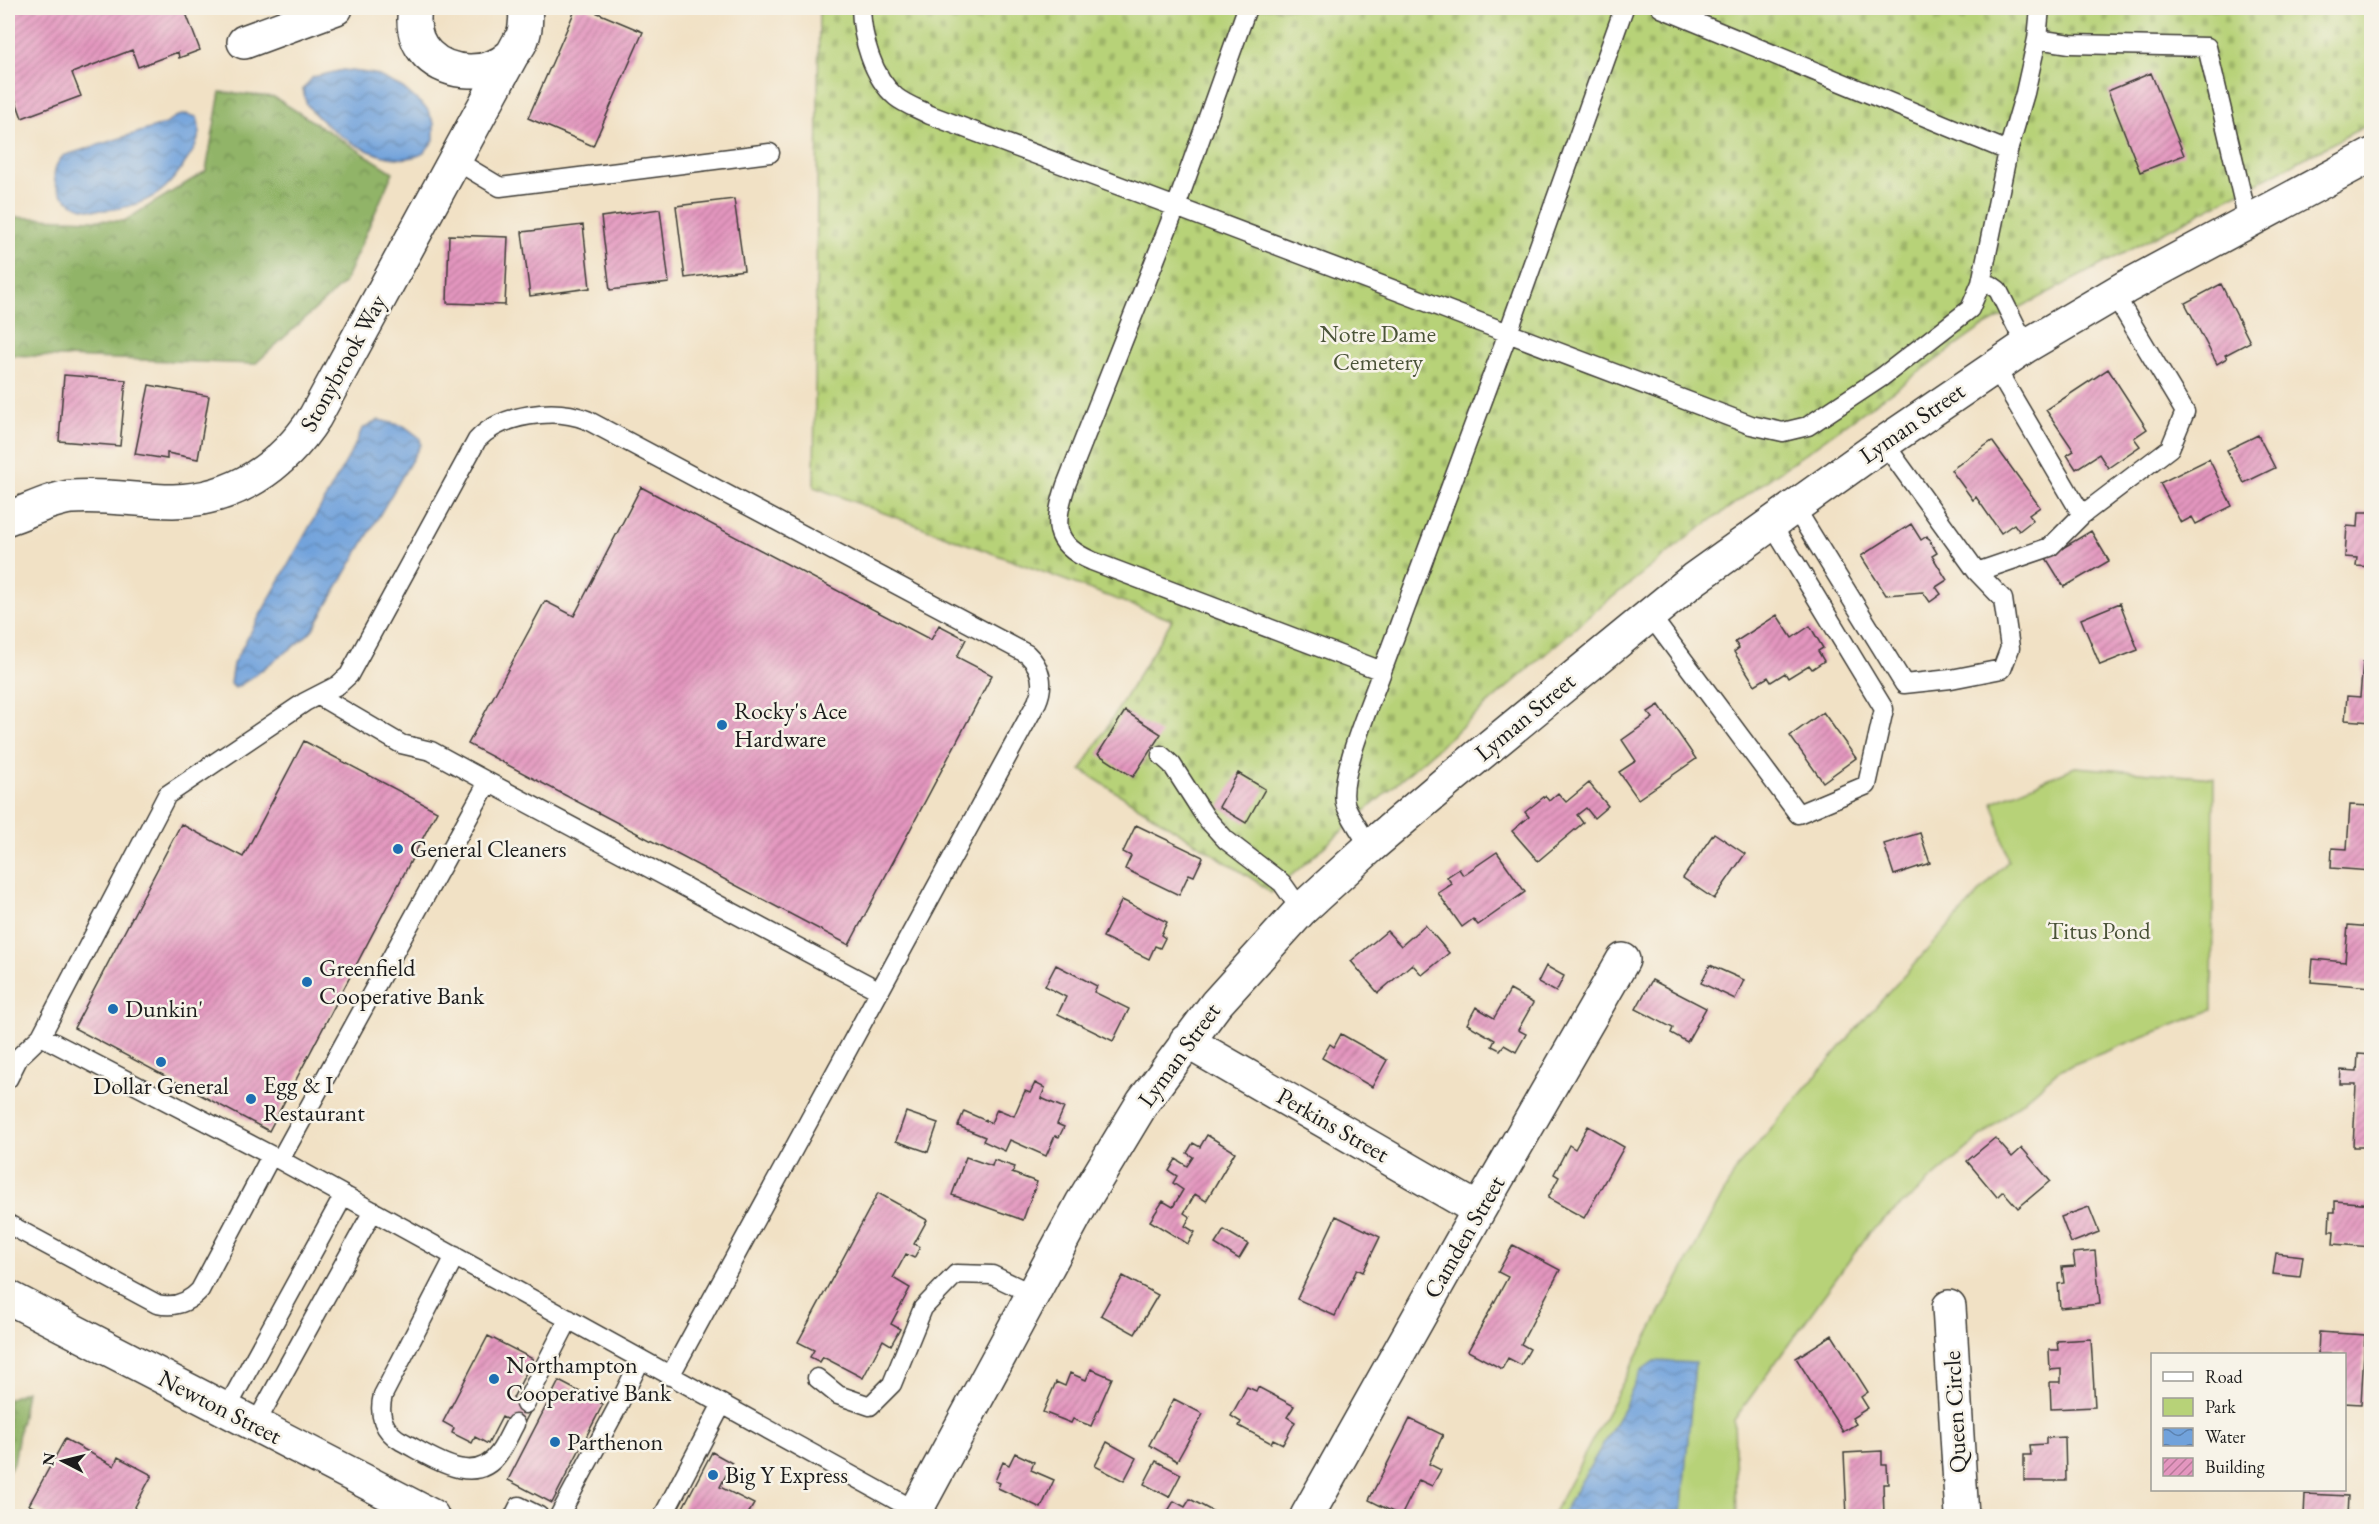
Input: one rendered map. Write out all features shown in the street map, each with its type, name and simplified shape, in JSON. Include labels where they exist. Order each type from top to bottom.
[{"type":"main road","points":[[244,42],[336,8]]},
{"type":"main road","name":"Stonybrook Way","points":[[415,8],[414,23],[421,44],[435,60],[454,70],[476,72],[497,66],[506,59],[519,42]]},
{"type":"main road","name":"Stonybrook Way","points":[[8,518],[72,497],[171,501],[205,498],[251,481],[279,461],[302,437],[315,417],[455,160],[519,42],[525,21],[525,8]]},
{"type":"main road","name":"Lyman Street","points":[[915,1514],[1082,1203],[1143,1102],[1186,1041],[1257,956],[1301,910],[1370,847],[1694,579],[1884,442],[2025,346],[2248,220],[2372,155]]},
{"type":"main road","name":"Camden Street","points":[[1307,1516],[1623,960]]},
{"type":"main road","name":"Perkins Street","points":[[1186,1041],[1479,1210]]},
{"type":"main road","name":"Newton Street","points":[[8,1297],[432,1516]]},
{"type":"main road","name":"Queen Circle","points":[[1949,1307],[1962,1516]]},
{"type":"lane","points":[[861,8],[867,50],[886,87],[897,98],[930,115],[1751,425],[1783,432],[1808,426],[1882,377],[1970,309],[1981,283],[2008,151],[2025,93],[2037,39],[2040,8]]},
{"type":"lane","points":[[1247,8],[1176,207],[1066,485],[1057,518],[1060,535],[1070,549],[1084,558],[1382,671]]},
{"type":"lane","points":[[1370,847],[1346,806],[1344,792],[1348,767],[1508,333],[1624,8]]},
{"type":"lane","points":[[1661,8],[2008,151]]},
{"type":"lane","points":[[2037,39],[2070,44],[2207,47],[2248,220]]},
{"type":"lane","points":[[455,160],[500,187],[770,153]]},
{"type":"lane","points":[[1981,283],[1991,285],[1998,290],[2025,346]]},
{"type":"lane","points":[[1977,572],[2050,547],[2082,515],[2170,448],[2185,412],[2114,294]]},
{"type":"lane","points":[[1994,366],[2082,515]]},
{"type":"lane","points":[[8,1079],[19,1057],[41,1035],[167,795],[305,702],[342,682],[355,666],[468,453],[482,434],[502,422],[524,417],[570,415],[593,422],[1027,654],[1039,669],[1042,683],[1039,697],[670,1376]]},
{"type":"lane","points":[[1782,515],[1904,684],[1951,679],[2002,669],[2010,648],[2003,599],[1977,572],[1884,442]]},
{"type":"lane","points":[[1650,615],[1798,814],[1867,785],[1884,709],[1782,515]]},
{"type":"lane","points":[[319,696],[401,744],[426,750],[880,991]]},
{"type":"lane","points":[[1161,755],[1172,765],[1206,818],[1226,840],[1282,883],[1301,910]]},
{"type":"lane","points":[[8,1224],[157,1304],[171,1306],[181,1304],[200,1290],[488,782]]},
{"type":"lane","points":[[41,1035],[344,1195],[722,1404],[915,1514]]},
{"type":"lane","points":[[226,1410],[344,1195]]},
{"type":"lane","points":[[255,1425],[373,1211]]},
{"type":"lane","points":[[455,1256],[385,1391],[381,1415],[390,1432],[397,1439],[455,1468],[476,1469],[488,1463],[500,1452],[515,1424]]},
{"type":"lane","points":[[817,1378],[838,1395],[870,1406],[892,1384],[923,1308],[956,1274],[992,1275],[1032,1294]]},
{"type":"lane","points":[[525,1404],[568,1319]]},
{"type":"lane","points":[[559,1516],[641,1359]]},
{"type":"lane","points":[[663,1516],[722,1404]]},
{"type":"lane","points":[[514,1516],[519,1506],[540,1516]]},
{"type":"green space","name":"Notre Dame Cemetery","points":[[819,8],[2371,8],[2371,123],[1981,328],[1692,534],[1590,615],[1271,893],[1259,883],[1081,770],[1172,620],[814,487]]},
{"type":"green space","points":[[220,92],[274,97],[393,172],[344,283],[255,364],[8,355],[8,217],[124,221],[206,171]]},
{"type":"green space","name":"Titus Pond","points":[[2075,767],[2214,778],[2212,1010],[2059,1070],[1869,1233],[1734,1420],[1737,1516],[1552,1516],[1737,1168],[1870,1013],[2008,861],[1993,802]]},
{"type":"green space","points":[[26,1391],[14,1463],[8,1471],[8,1399]]},
{"type":"water","points":[[343,70],[375,74],[403,88],[427,109],[434,123],[434,140],[424,153],[408,158],[376,153],[344,138],[317,117],[307,104],[303,89],[313,77]]},
{"type":"water","points":[[186,114],[197,117],[199,136],[192,152],[175,177],[154,196],[119,208],[91,210],[74,204],[61,193],[55,179],[55,171],[63,156],[166,124],[175,117]]},
{"type":"water","points":[[379,420],[404,426],[420,438],[421,444],[313,629],[293,647],[235,688],[230,683],[233,664],[362,429]]},
{"type":"water","points":[[1654,1361],[1695,1363],[1681,1516],[1561,1516],[1623,1410],[1640,1371]]},
{"type":"building","points":[[8,8],[184,8],[200,50],[179,58],[178,52],[138,67],[132,50],[72,73],[81,96],[22,118],[8,79]]},
{"type":"building","points":[[576,8],[586,8],[643,32],[593,146],[528,118]]},
{"type":"building","points":[[2151,73],[2184,155],[2140,172],[2108,91]]},
{"type":"building","points":[[734,199],[744,270],[685,278],[676,206]]},
{"type":"building","points":[[660,209],[669,283],[610,290],[601,217]]},
{"type":"building","points":[[583,225],[590,288],[530,296],[522,232]]},
{"type":"building","points":[[449,235],[508,237],[505,305],[447,303]]},
{"type":"building","points":[[2221,284],[2250,342],[2225,355],[2227,358],[2217,364],[2185,303]]},
{"type":"building","points":[[2108,369],[2147,429],[2134,438],[2140,446],[2108,468],[2099,454],[2076,469],[2067,455],[2074,451],[2046,410]]},
{"type":"building","points":[[64,375],[126,380],[120,446],[59,441]]},
{"type":"building","points":[[149,385],[209,396],[198,459],[167,453],[167,459],[135,454]]},
{"type":"building","points":[[2258,435],[2275,468],[2244,483],[2227,450]]},
{"type":"building","points":[[1992,441],[2040,507],[2029,515],[2033,520],[2019,531],[2014,524],[2001,533],[1976,497],[1973,500],[1951,470]]},
{"type":"building","points":[[2209,459],[2232,506],[2196,524],[2192,517],[2181,523],[2160,483]]},
{"type":"building","name":"Rocky's Ace Hardware","points":[[641,487],[931,640],[939,625],[966,639],[957,657],[992,675],[849,945],[468,744],[545,601],[574,616]]},
{"type":"building","points":[[2359,512],[2372,512],[2372,567],[2356,566],[2357,558],[2345,557],[2347,526],[2358,527]]},
{"type":"building","points":[[1911,524],[1921,540],[1927,536],[1937,553],[1932,556],[1947,580],[1936,587],[1941,594],[1930,602],[1923,592],[1886,595],[1861,556]]},
{"type":"building","points":[[2091,531],[2109,561],[2064,587],[2046,558]]},
{"type":"building","points":[[2120,603],[2138,650],[2100,665],[2081,619]]},
{"type":"building","points":[[1777,615],[1792,638],[1810,626],[1823,648],[1818,651],[1824,661],[1812,669],[1809,665],[1788,678],[1785,673],[1771,682],[1768,677],[1755,685],[1734,652],[1739,648],[1735,642]]},
{"type":"building","points":[[2363,662],[2372,663],[2372,722],[2345,720],[2347,696],[2360,697]]},
{"type":"building","points":[[1659,705],[1696,759],[1638,799],[1619,772],[1636,761],[1622,740],[1653,718],[1648,712]]},
{"type":"building","points":[[1125,711],[1161,734],[1133,777],[1098,754]]},
{"type":"building","points":[[1823,712],[1856,758],[1823,782],[1790,736]]},
{"type":"building","points":[[304,741],[437,811],[269,1131],[74,1028],[181,824],[243,857]]},
{"type":"building","points":[[1238,773],[1265,789],[1246,823],[1219,807]]},
{"type":"building","points":[[1589,783],[1608,806],[1594,818],[1586,808],[1577,815],[1583,823],[1538,861],[1512,831],[1529,817],[1525,812],[1545,796],[1549,801],[1558,793],[1566,802]]},
{"type":"building","points":[[2350,805],[2372,806],[2372,871],[2331,868],[2332,848],[2347,849]]},
{"type":"building","points":[[1136,825],[1203,857],[1194,876],[1189,874],[1179,895],[1125,869],[1131,856],[1123,852]]},
{"type":"building","points":[[1714,833],[1745,854],[1714,899],[1683,878]]},
{"type":"building","points":[[1920,833],[1930,863],[1894,875],[1884,844]]},
{"type":"building","points":[[1497,852],[1525,892],[1478,925],[1473,919],[1462,927],[1438,893],[1452,884],[1447,877],[1459,869],[1463,875]]},
{"type":"building","points":[[1122,900],[1167,922],[1161,935],[1165,938],[1160,948],[1155,946],[1149,959],[1103,937]]},
{"type":"building","points":[[1425,925],[1449,953],[1422,975],[1412,964],[1378,993],[1351,961],[1387,931],[1401,946]]},
{"type":"building","points":[[2348,925],[2372,927],[2372,987],[2311,982],[2313,959],[2345,962]]},
{"type":"building","points":[[1056,965],[1097,986],[1094,992],[1129,1009],[1113,1041],[1058,1014],[1066,997],[1045,986]]},
{"type":"building","points":[[1710,965],[1744,980],[1735,999],[1701,983]]},
{"type":"building","points":[[1546,966],[1564,976],[1556,992],[1538,982]]},
{"type":"building","points":[[1652,980],[1706,1008],[1687,1042],[1671,1033],[1673,1028],[1636,1009]]},
{"type":"building","points":[[1510,990],[1533,1003],[1518,1030],[1526,1034],[1516,1052],[1504,1045],[1500,1050],[1492,1046],[1495,1040],[1467,1024],[1476,1007],[1494,1018]]},
{"type":"building","points":[[1341,1034],[1387,1060],[1372,1087],[1322,1058],[1330,1044],[1334,1047]]},
{"type":"building","points":[[2358,1054],[2372,1055],[2372,1147],[2353,1147],[2356,1084],[2340,1084],[2341,1070],[2357,1071]]},
{"type":"building","points":[[1035,1083],[1045,1088],[1041,1098],[1064,1108],[1057,1124],[1064,1127],[1059,1137],[1055,1136],[1046,1156],[1010,1140],[1005,1151],[983,1141],[985,1137],[958,1126],[964,1111],[991,1123],[997,1109],[1014,1116],[1025,1091],[1030,1093]]},
{"type":"building","points":[[906,1112],[938,1123],[928,1152],[896,1141]]},
{"type":"building","points":[[1588,1126],[1624,1147],[1584,1218],[1548,1198],[1559,1177],[1554,1174],[1569,1145],[1575,1149]]},
{"type":"building","points":[[1207,1135],[1235,1152],[1206,1201],[1195,1194],[1184,1213],[1190,1217],[1185,1226],[1195,1232],[1188,1244],[1150,1221],[1163,1201],[1173,1207],[1183,1190],[1173,1183],[1177,1176],[1169,1171],[1176,1159],[1187,1166],[1193,1157],[1187,1153],[1193,1143],[1200,1147]]},
{"type":"building","points":[[1995,1138],[2012,1157],[2022,1148],[2050,1181],[2018,1208],[2003,1191],[1997,1197],[1967,1161]]},
{"type":"building","points":[[966,1157],[992,1166],[994,1160],[1015,1167],[1012,1173],[1037,1182],[1023,1220],[952,1195]]},
{"type":"building","points":[[878,1193],[927,1220],[914,1244],[920,1247],[914,1258],[906,1254],[893,1278],[910,1288],[891,1324],[900,1329],[891,1345],[883,1340],[863,1378],[823,1357],[820,1362],[810,1357],[814,1350],[798,1342]]},
{"type":"building","points":[[2335,1201],[2372,1204],[2372,1247],[2333,1244],[2334,1231],[2329,1231],[2330,1212],[2335,1212]]},
{"type":"building","points":[[2089,1207],[2099,1232],[2071,1243],[2061,1217]]},
{"type":"building","points":[[1336,1216],[1380,1237],[1363,1272],[1357,1269],[1335,1316],[1297,1299]]},
{"type":"building","points":[[1224,1230],[1248,1244],[1239,1259],[1215,1244]]},
{"type":"building","points":[[1513,1245],[1560,1270],[1521,1344],[1530,1349],[1521,1365],[1508,1358],[1502,1369],[1468,1351],[1508,1277],[1498,1272]]},
{"type":"building","points":[[2095,1251],[2100,1304],[2060,1308],[2058,1284],[2064,1283],[2062,1267],[2075,1266],[2073,1253]]},
{"type":"building","points":[[2276,1253],[2303,1256],[2300,1277],[2273,1274]]},
{"type":"building","points":[[1123,1276],[1158,1295],[1135,1334],[1101,1315]]},
{"type":"building","points":[[2319,1332],[2365,1335],[2361,1404],[2346,1403],[2346,1353],[2318,1353]]},
{"type":"building","points":[[1832,1335],[1868,1392],[1861,1397],[1868,1408],[1852,1418],[1856,1424],[1843,1432],[1796,1358]]},
{"type":"building","name":"Northampton Cooperative Bank","points":[[488,1336],[533,1359],[513,1398],[532,1408],[522,1427],[502,1417],[488,1444],[475,1437],[472,1443],[452,1433],[454,1428],[443,1422]]},
{"type":"building","points":[[2091,1339],[2095,1407],[2051,1409],[2050,1382],[2061,1382],[2061,1369],[2050,1370],[2049,1350],[2058,1350],[2057,1341]]},
{"type":"building","points":[[1091,1369],[1112,1378],[1091,1426],[1073,1419],[1071,1423],[1043,1412],[1056,1382],[1065,1386],[1070,1373],[1086,1380]]},
{"type":"building","name":"Parthenon","points":[[559,1381],[603,1404],[552,1503],[508,1480]]},
{"type":"building","points":[[1247,1387],[1256,1391],[1258,1387],[1294,1406],[1287,1417],[1295,1422],[1283,1444],[1273,1439],[1271,1443],[1239,1426],[1241,1422],[1231,1416]]},
{"type":"building","points":[[1174,1399],[1203,1414],[1177,1461],[1149,1445]]},
{"type":"building","points":[[1410,1419],[1443,1435],[1429,1464],[1441,1470],[1432,1486],[1419,1480],[1401,1516],[1369,1500]]},
{"type":"building","points":[[2065,1437],[2066,1481],[2024,1481],[2024,1455],[2031,1455],[2030,1445],[2046,1444],[2046,1438]]},
{"type":"building","points":[[65,1439],[114,1466],[118,1457],[152,1475],[130,1516],[51,1516],[29,1505]]},
{"type":"building","points":[[1107,1442],[1136,1458],[1124,1481],[1095,1466]]},
{"type":"building","points":[[1882,1451],[1882,1465],[1887,1465],[1888,1484],[1883,1484],[1884,1516],[1847,1516],[1844,1453]]},
{"type":"building","name":"Big Y Express","points":[[712,1452],[732,1463],[720,1487],[754,1504],[747,1516],[679,1515]]},
{"type":"building","points":[[1015,1453],[1034,1462],[1031,1470],[1054,1480],[1041,1508],[998,1488],[1000,1483],[995,1481],[1003,1462],[1009,1465]]},
{"type":"building","points":[[1156,1461],[1181,1474],[1169,1497],[1144,1484]]},
{"type":"building","points":[[2305,1494],[2348,1496],[2347,1516],[2304,1516]]},
{"type":"building","points":[[1190,1499],[1221,1516],[1165,1516],[1174,1501],[1185,1507]]},
{"type":"place","name":"Rocky's Ace Hardware","points":[[722,725]]},
{"type":"place","name":"General Cleaners","points":[[398,849]]},
{"type":"place","name":"Greenfield Cooperative Bank","points":[[307,982]]},
{"type":"place","name":"Dunkin'","points":[[113,1009]]},
{"type":"place","name":"Dollar General","points":[[161,1062]]},
{"type":"place","name":"Egg & I Restaurant","points":[[251,1099]]},
{"type":"place","name":"Northampton Cooperative Bank","points":[[494,1379]]},
{"type":"place","name":"Parthenon","points":[[555,1442]]},
{"type":"place","name":"Big Y Express","points":[[713,1475]]}]
